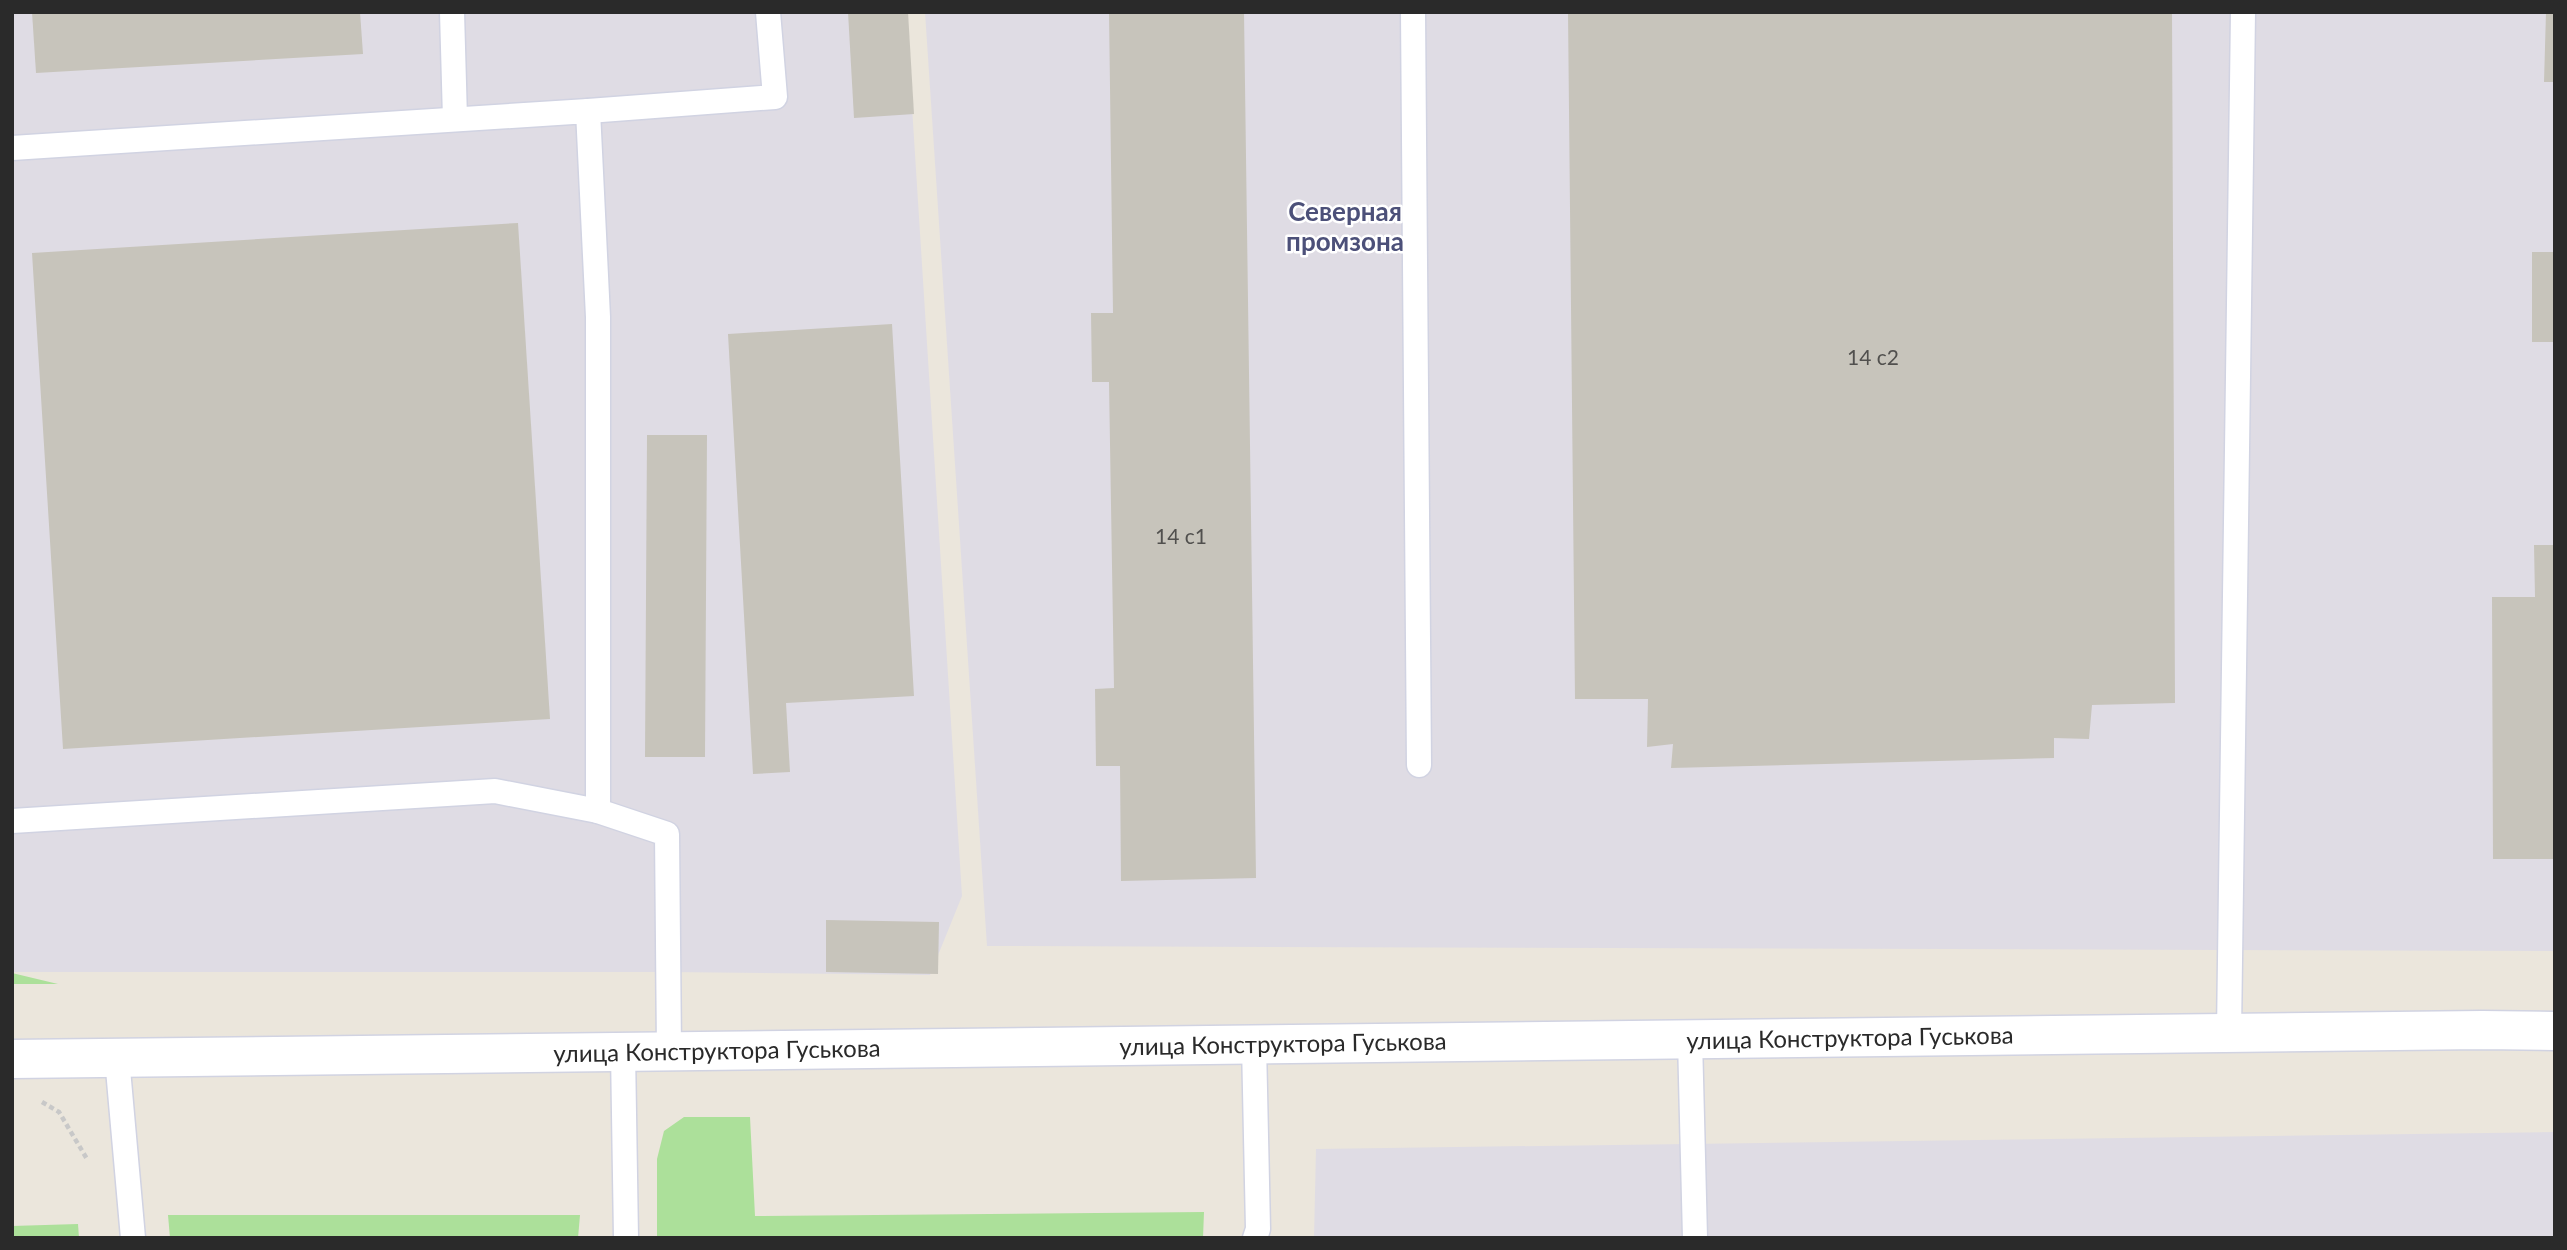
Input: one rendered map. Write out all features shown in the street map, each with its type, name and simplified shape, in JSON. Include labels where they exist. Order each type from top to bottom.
[{"type":"street","name":"улица Конструктора Гуськова","points":[[21,1059],[2555,1031]]},
{"type":"lane","points":[[452,12],[455,119]]},
{"type":"lane","points":[[12,148],[775,97],[768,12]]},
{"type":"lane","points":[[1413,12],[1419,765]]},
{"type":"lane","points":[[2230,1033],[2243,12]]},
{"type":"lane","points":[[587,111],[598,317],[598,811]]},
{"type":"lane","points":[[12,821],[495,791],[598,811],[667,834],[669,1051]]},
{"type":"lane","points":[[1690,1039],[1695,1238]]},
{"type":"lane","points":[[1254,1044],[1258,1229],[1255,1238]]},
{"type":"lane","points":[[623,1051],[626,1238]]},
{"type":"lane","points":[[117,1058],[133,1238]]},
{"type":"path","points":[[21,1059],[26,1092],[59,1112],[87,1156],[88,1169]]},
{"type":"shaded area","points":[[12,12],[906,12],[962,896],[930,975],[669,972],[12,972]]},
{"type":"shaded area","points":[[925,12],[2555,12],[2555,951],[987,946]]},
{"type":"shaded area","points":[[2555,1132],[2555,1238],[1314,1238],[1316,1149]]},
{"type":"green space","points":[[12,973],[58,984],[12,984]]},
{"type":"green space","points":[[684,1117],[750,1117],[755,1216],[1204,1212],[1203,1238],[657,1238],[657,1159],[664,1131]]},
{"type":"green space","points":[[168,1215],[580,1215],[578,1238],[170,1238]]},
{"type":"green space","points":[[78,1224],[79,1238],[12,1238],[12,1226]]},
{"type":"building","points":[[32,12],[360,12],[363,54],[36,73]]},
{"type":"building","points":[[848,12],[908,12],[914,114],[854,118]]},
{"type":"building","points":[[1109,12],[1244,12],[1256,878],[1121,881],[1120,766],[1096,766],[1095,689],[1114,688],[1109,382],[1092,382],[1091,313],[1113,313]]},
{"type":"building","points":[[1568,12],[2172,12],[2175,703],[2092,705],[2089,739],[2054,738],[2054,758],[1671,768],[1673,744],[1647,747],[1648,699],[1575,699]]},
{"type":"building","points":[[2546,12],[2555,12],[2555,82],[2544,82]]},
{"type":"building","points":[[518,223],[550,719],[63,749],[32,253]]},
{"type":"building","points":[[2532,252],[2555,252],[2555,342],[2532,342]]},
{"type":"building","points":[[892,324],[914,696],[786,703],[790,772],[753,774],[728,334]]},
{"type":"building","points":[[647,435],[707,435],[705,757],[645,757]]},
{"type":"building","points":[[2534,545],[2555,545],[2555,859],[2493,859],[2492,597],[2535,597]]},
{"type":"building","points":[[826,920],[939,922],[938,974],[826,972]]},
{"type":"district","name":"Северная промзона","points":[[1345,226]]}]
